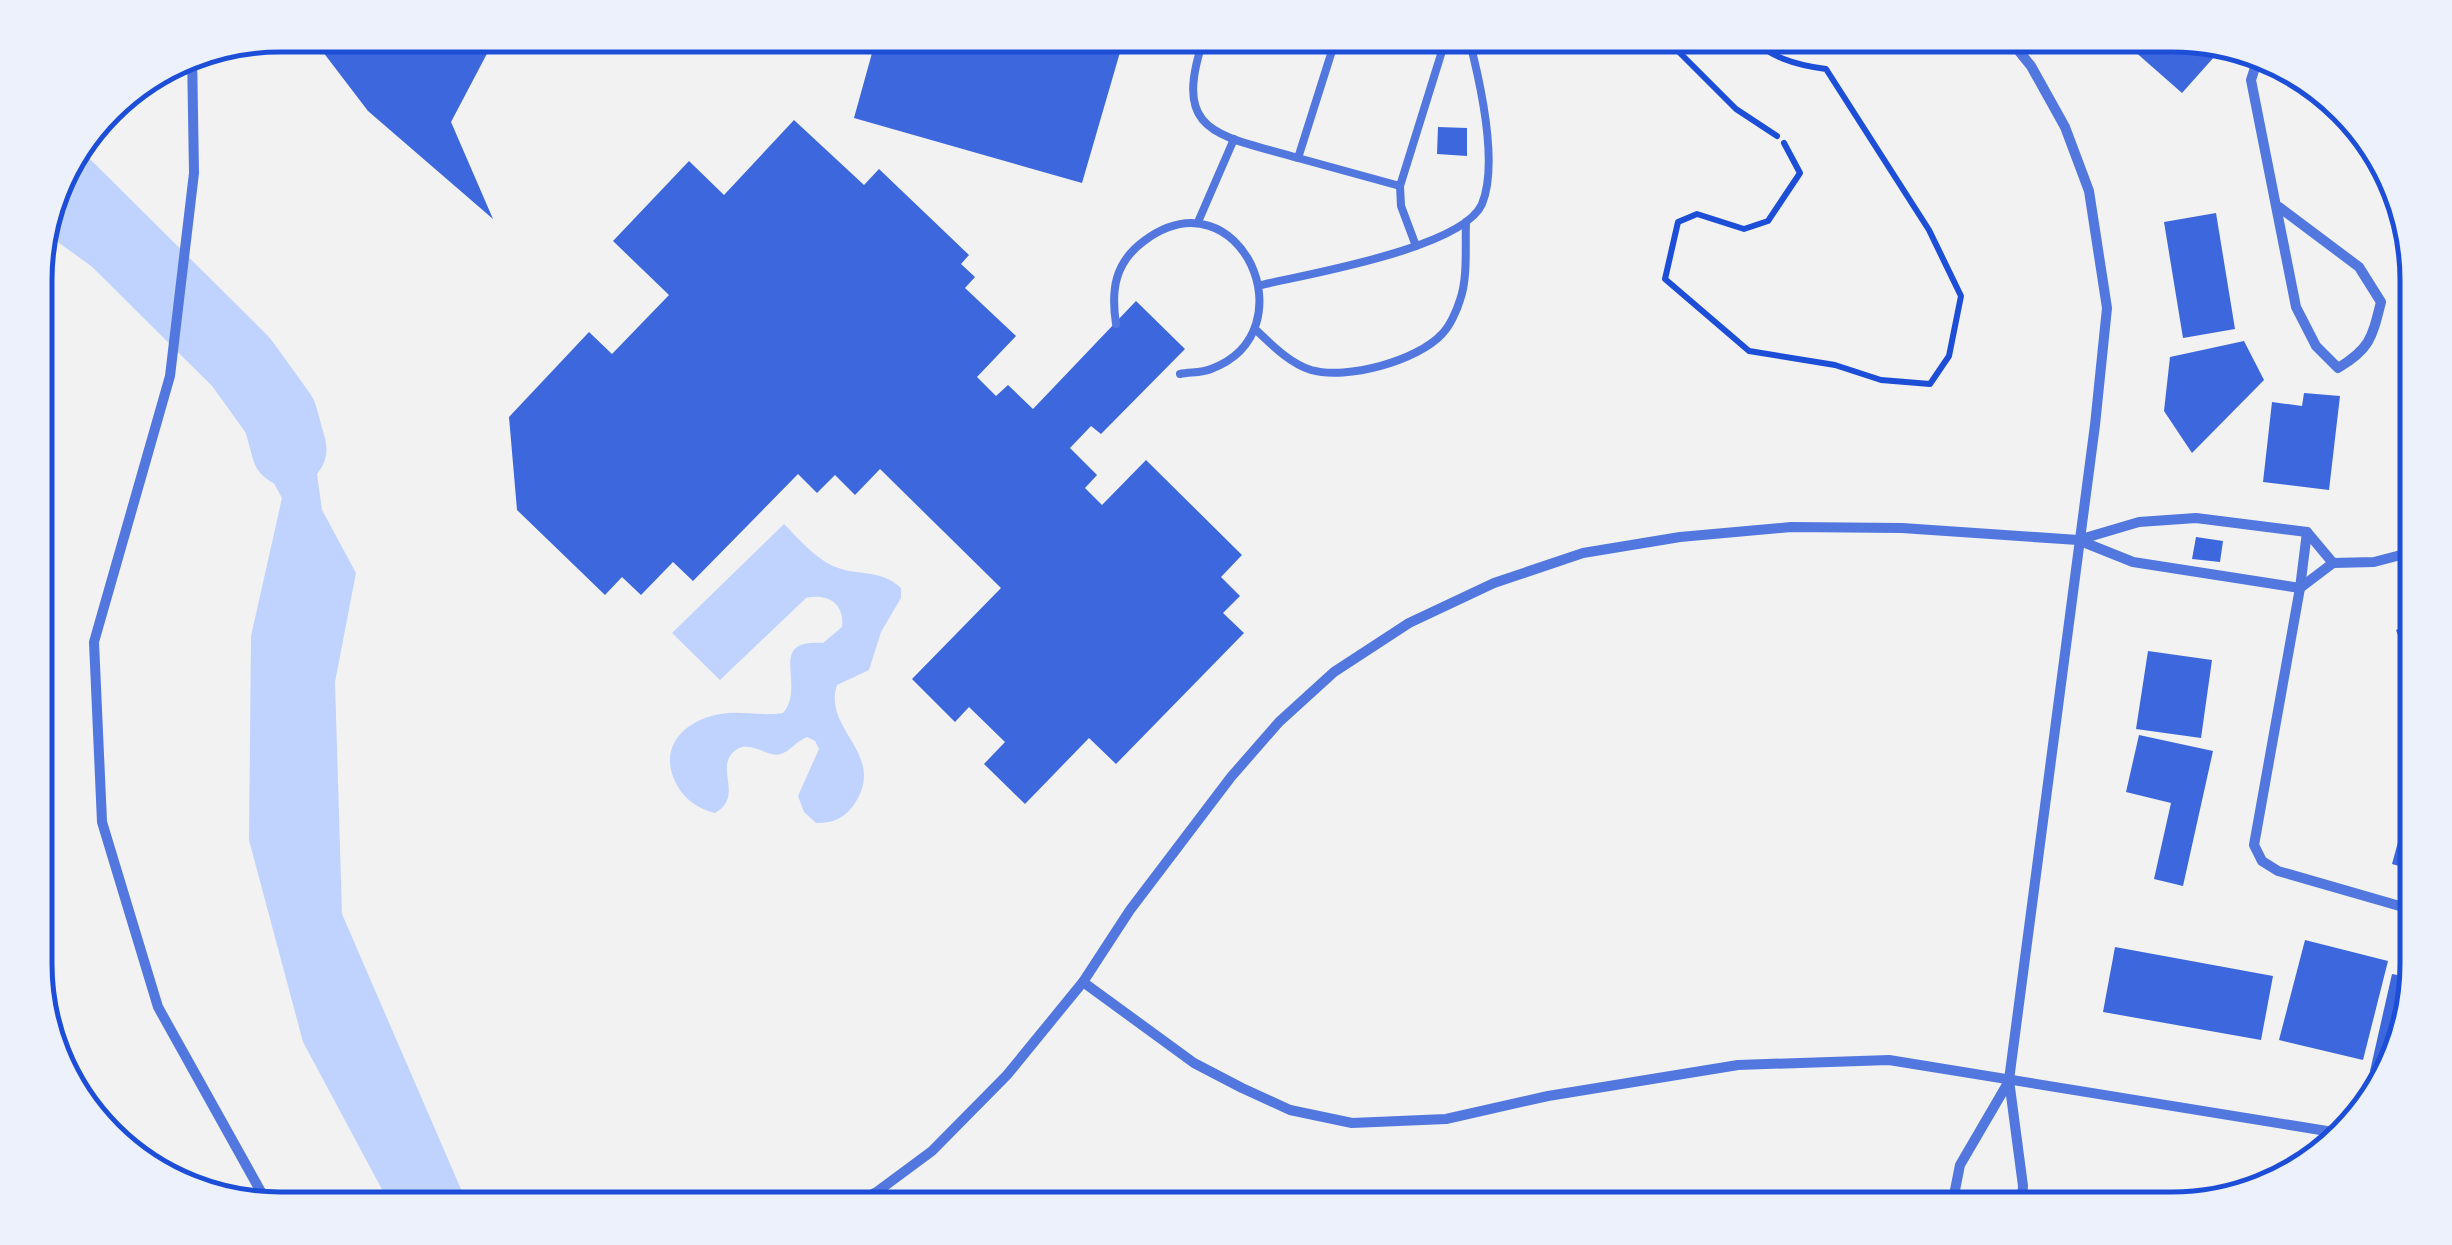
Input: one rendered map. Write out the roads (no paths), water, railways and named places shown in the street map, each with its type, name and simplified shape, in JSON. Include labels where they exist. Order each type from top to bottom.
[{"type":"street","points":[[2020,52],[2065,127],[2089,191],[2107,308],[2009,1080],[2022,1192]]},
{"type":"street","points":[[2255,69],[2251,80],[2296,308],[2316,346],[2338,368],[2362,354],[2372,336],[2381,302],[2359,267],[2278,206]]},
{"type":"street","points":[[192,70],[194,172],[170,376],[94,642],[102,822],[158,1007],[261,1191]]},
{"type":"street","points":[[2078,540],[2139,522],[2196,518],[2306,532],[2333,563]]},
{"type":"street","points":[[875,1192],[932,1151],[1007,1075],[1084,982],[1130,910],[1231,777],[1279,722],[1349,662],[1409,623],[1494,583],[1583,553],[1680,536],[1791,528],[1902,528],[2078,540],[2133,562],[2300,588],[2333,563],[2374,562],[2400,555]]},
{"type":"street","points":[[2306,532],[2300,588],[2254,845],[2262,861],[2278,871],[2400,906]]},
{"type":"street","points":[[1084,982],[1194,1062],[1226,1080],[1290,1110],[1352,1123],[1446,1119],[1548,1096],[1738,1066],[1889,1060],[2326,1132]]},
{"type":"street","points":[[1954,1192],[1960,1165],[2009,1080]]},
{"type":"lane","points":[[1199,52],[1191,94],[1196,112],[1210,130],[1400,186]]},
{"type":"lane","points":[[1298,158],[1332,52]]},
{"type":"lane","points":[[1416,246],[1401,206],[1400,186],[1442,52]]},
{"type":"lane","points":[[1261,286],[1447,235],[1482,205],[1486,127],[1471,52]]},
{"type":"lane","points":[[1198,222],[1234,139]]},
{"type":"lane","points":[[1116,324],[1112,295],[1121,266],[1140,244],[1168,226],[1198,222],[1226,235],[1249,256],[1261,286],[1255,328],[1237,354],[1211,370],[1180,374]]},
{"type":"lane","points":[[1255,328],[1287,358],[1310,370],[1338,372],[1386,365],[1421,351],[1444,332],[1462,297],[1466,222]]},
{"type":"water","points":[[81,170],[121,206],[109,279],[56,241]]},
{"type":"water","points":[[241,362],[278,366],[307,402],[322,510],[356,573],[335,682],[342,914],[462,1192],[383,1192],[303,1042],[249,840],[251,636],[282,498],[243,427]]},
{"type":"water","points":[[784,524],[826,562],[877,575],[901,588],[901,598],[881,632],[869,670],[837,685],[838,715],[864,770],[863,786],[847,812],[828,822],[816,823],[804,812],[798,796],[819,749],[807,737],[781,754],[749,747],[736,750],[727,763],[727,800],[715,813],[685,797],[670,765],[681,733],[702,719],[728,713],[783,713],[789,702],[791,656],[796,648],[806,643],[823,643],[842,627],[841,612],[833,602],[821,597],[806,598],[720,680],[672,633]]},
{"type":"waterway","points":[[70,192],[241,362],[280,416],[289,449]]}]
